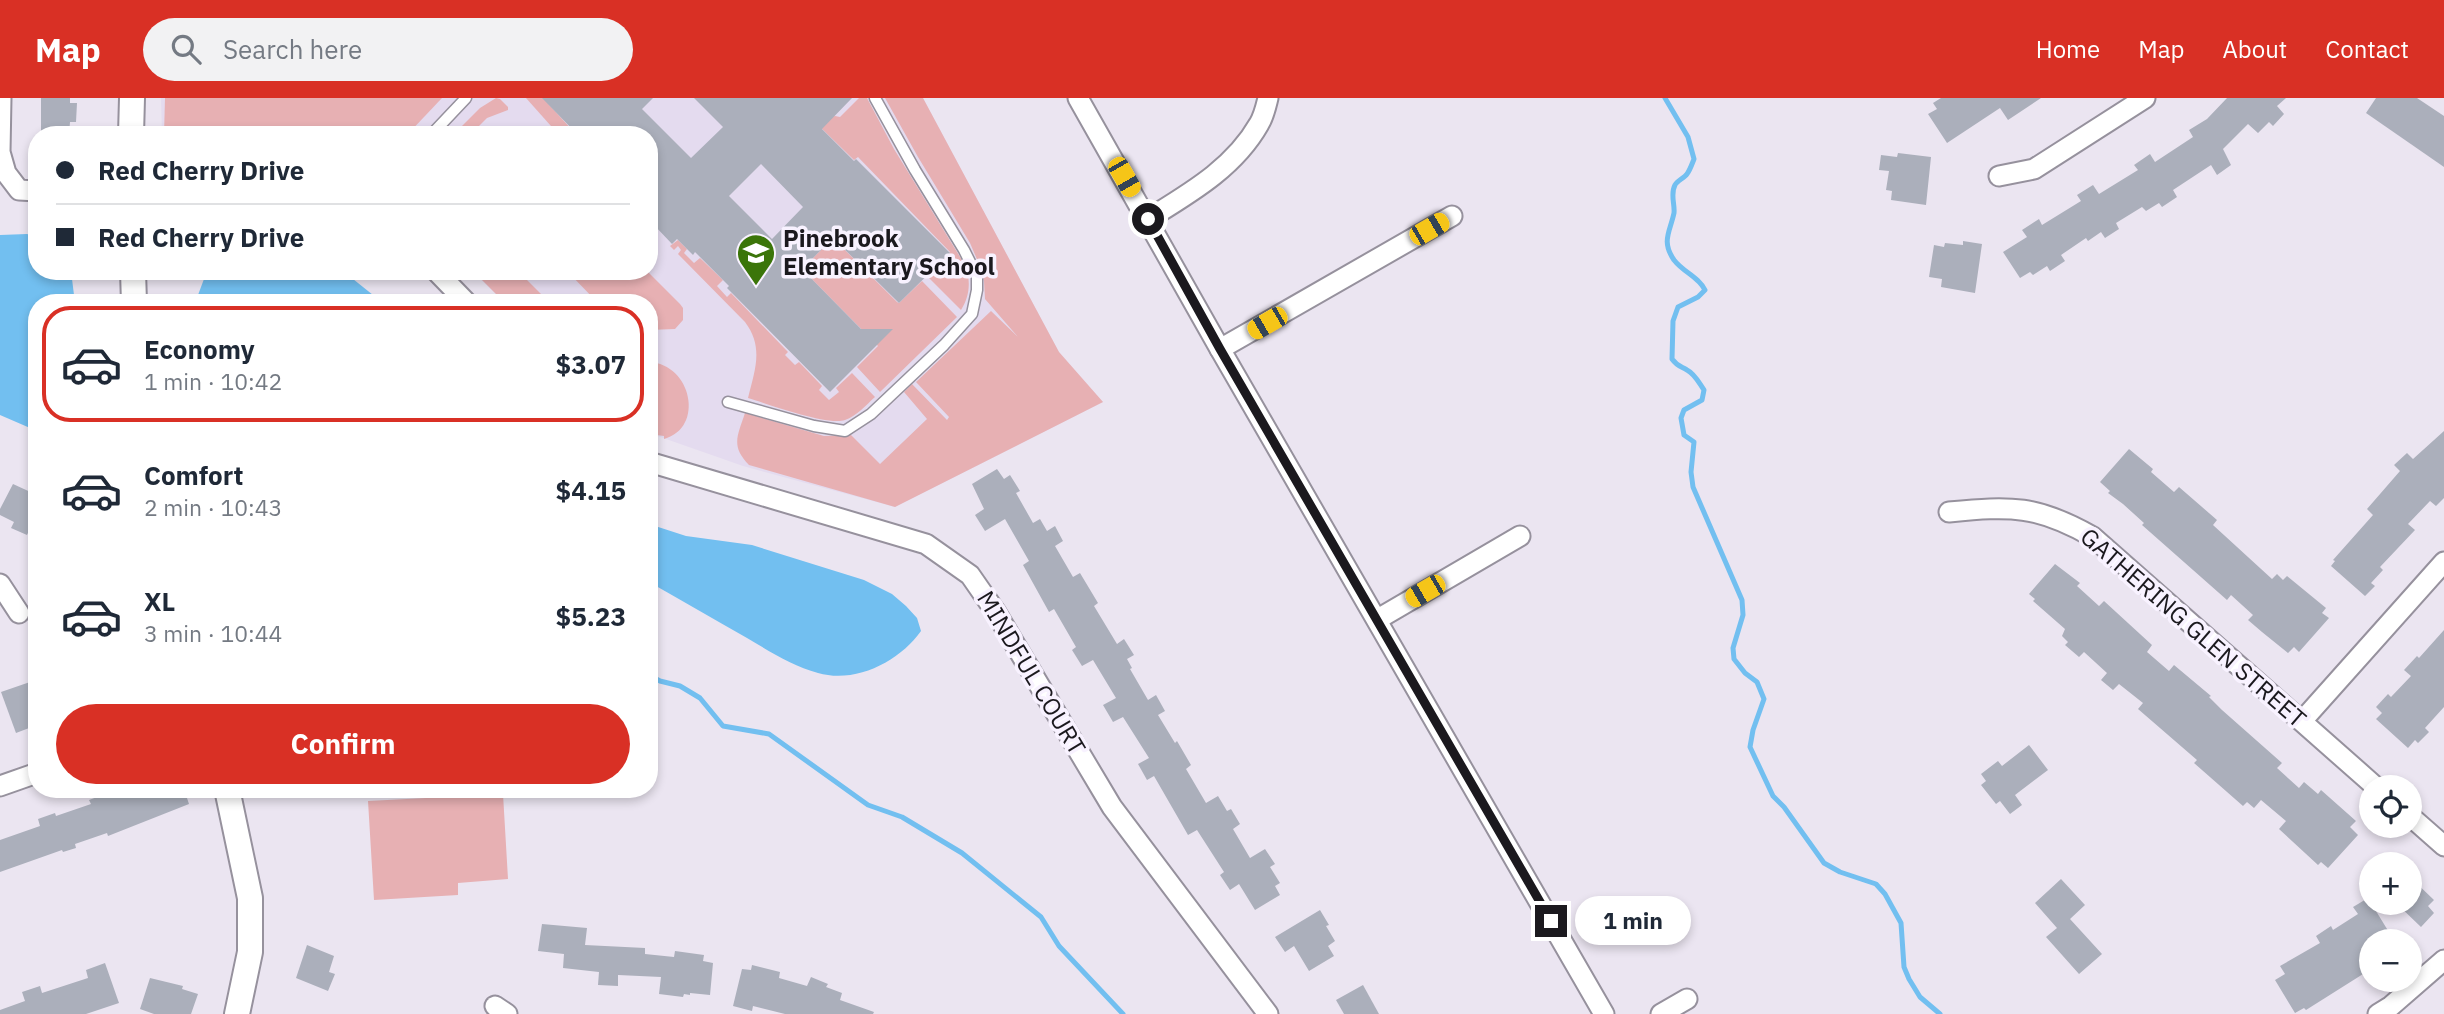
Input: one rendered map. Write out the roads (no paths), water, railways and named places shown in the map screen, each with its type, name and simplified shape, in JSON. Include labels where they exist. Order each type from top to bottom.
[{"type":"street","points":[[1,98],[0,152],[6,173],[19,190],[28,190]]},
{"type":"street","points":[[131,126],[132,98]]},
{"type":"street","points":[[1078,98],[1604,1014]]},
{"type":"street","points":[[1148,219],[1212,179],[1240,150],[1261,122],[1268,98]]},
{"type":"street","points":[[1999,176],[2034,169],[2145,98]]},
{"type":"street","points":[[1220,349],[1452,216]]},
{"type":"street","points":[[445,280],[458,294]]},
{"type":"street","name":"MINDFUL COURT","points":[[658,465],[926,544],[970,575],[995,611],[1112,807],[1268,1014]]},
{"type":"street","name":"GATHERING GLEN STREET","points":[[1949,512],[1998,507],[2041,512],[2093,537],[2362,775]]},
{"type":"street","points":[[1378,619],[1520,536]]},
{"type":"street","points":[[2302,721],[2444,562]]},
{"type":"street","points":[[0,584],[19,613]]},
{"type":"street","points":[[0,786],[28,776]]},
{"type":"street","points":[[230,798],[250,898],[250,952],[236,1014]]},
{"type":"street","points":[[2422,827],[2444,846]]},
{"type":"street","points":[[2378,1014],[2444,960]]},
{"type":"street","points":[[1661,1014],[1687,999]]},
{"type":"lane","points":[[440,126],[466,98]]},
{"type":"lane","points":[[728,402],[814,426],[845,431],[871,414],[944,345],[972,314],[977,290],[976,276],[964,250],[875,98]]},
{"type":"water","points":[[28,234],[28,280],[72,280],[74,294],[28,294],[28,427],[0,415],[0,235]]},
{"type":"water","points":[[204,280],[354,280],[372,294],[198,294]]},
{"type":"water","points":[[658,527],[686,536],[752,545],[864,580],[892,594],[906,606],[917,618],[921,631],[901,652],[889,660],[862,672],[847,675],[818,673],[773,653],[658,587]]},
{"type":"waterway","points":[[1665,98],[1688,137],[1694,159],[1687,174],[1674,188],[1674,213],[1668,247],[1674,260],[1699,281],[1705,290],[1698,297],[1678,307],[1673,321],[1672,359],[1692,374],[1704,390],[1702,400],[1684,410],[1681,418],[1684,435],[1694,442],[1691,472],[1693,487],[1742,600],[1743,615],[1733,648],[1734,659],[1745,673],[1757,682],[1764,699],[1750,747],[1773,796],[1824,863],[1840,872],[1876,884],[1885,894],[1901,923],[1904,967],[1909,979],[1920,997],[1940,1014]]},
{"type":"waterway","points":[[658,680],[680,686],[700,698],[723,726],[769,734],[868,805],[902,817],[962,853],[1041,917],[1059,946],[1123,1014]]},
{"type":"place","name":"Pinebrook Elementary School","points":[[756,287]]}]
